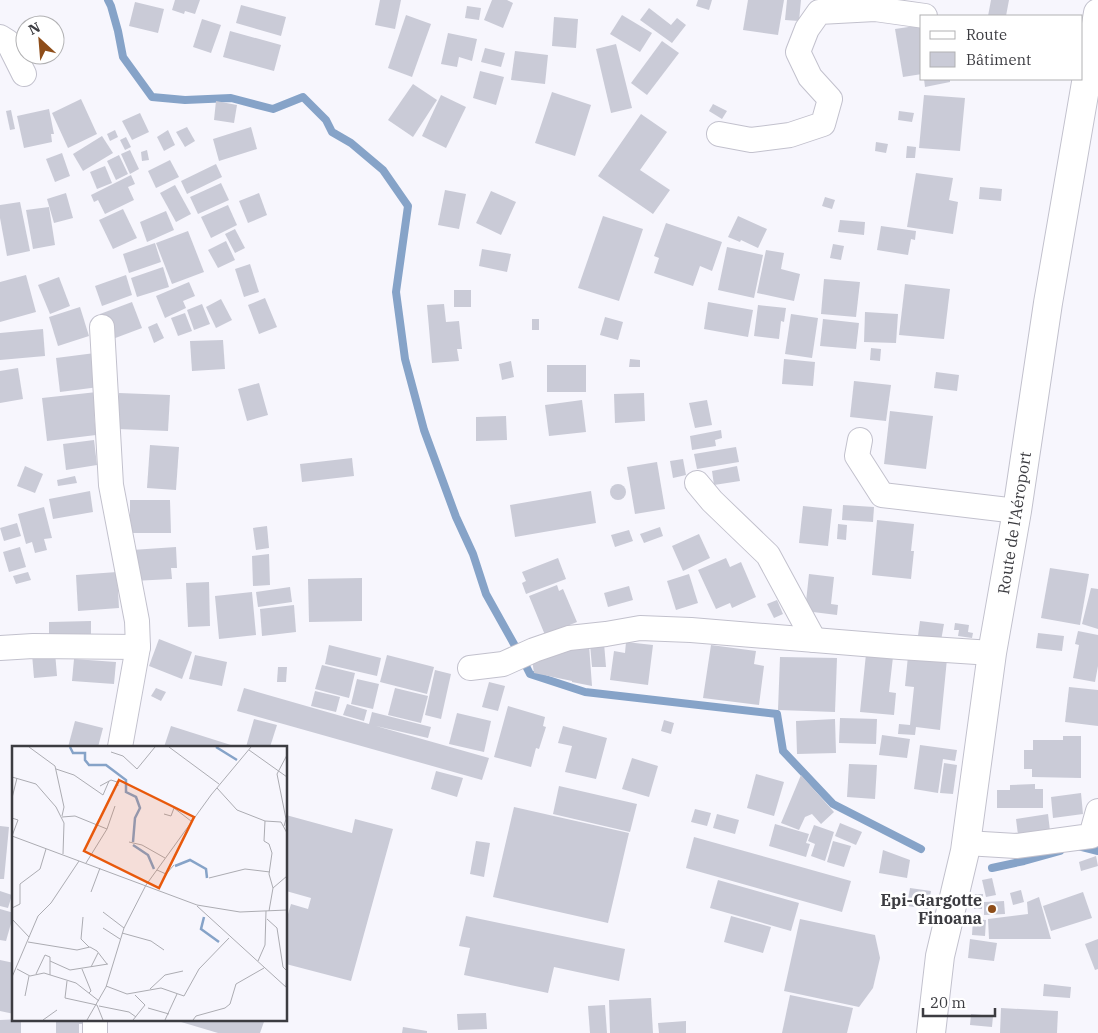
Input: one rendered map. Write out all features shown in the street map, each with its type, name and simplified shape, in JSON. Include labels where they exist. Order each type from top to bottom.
[{"type":"main road","name":"Route de l'Aéroport","points":[[1083,79],[1098,13]]},
{"type":"main road","name":"Route de l'Aéroport","points":[[931,1033],[940,956],[965,851],[992,653],[1017,511],[1083,80]]},
{"type":"street","points":[[719,134],[751,140],[790,135],[824,124],[830,99],[810,77],[798,52],[807,29],[819,12],[875,9],[920,15]]},
{"type":"street","points":[[0,37],[8,42],[24,74]]},
{"type":"street","points":[[102,327],[111,485],[137,621],[138,647],[120,746]]},
{"type":"street","points":[[860,440],[857,456],[882,495],[1017,511]]},
{"type":"street","points":[[697,482],[712,501],[768,555],[814,640]]},
{"type":"street","points":[[470,668],[503,664],[534,650],[569,638],[640,628],[691,630],[992,653]]},
{"type":"street","points":[[0,648],[33,646],[138,647]]},
{"type":"street","points":[[966,843],[1016,846],[1056,842],[1095,835],[1098,811]]},
{"type":"street","points":[[95,1020],[95,1033]]},
{"type":"building","points":[[175,0],[200,0],[195,14],[185,11],[184,14],[172,10]]},
{"type":"building","points":[[380,0],[401,0],[395,29],[375,25]]},
{"type":"building","points":[[492,0],[507,0],[513,3],[503,28],[484,20]]},
{"type":"building","points":[[698,0],[712,0],[709,10],[696,6]]},
{"type":"building","points":[[748,0],[784,0],[778,35],[743,30]]},
{"type":"building","points":[[787,0],[801,0],[799,21],[785,20]]},
{"type":"building","points":[[991,0],[1009,0],[1006,15],[988,15]]},
{"type":"building","points":[[135,2],[164,9],[158,33],[129,26]]},
{"type":"building","points":[[241,5],[286,17],[281,36],[236,23]]},
{"type":"building","points":[[467,6],[481,8],[479,20],[465,18]]},
{"type":"building","points":[[649,8],[671,25],[677,18],[686,25],[672,43],[640,20]]},
{"type":"building","points":[[406,15],[431,24],[412,77],[388,68]]},
{"type":"building","points":[[622,15],[652,33],[640,52],[610,34]]},
{"type":"building","points":[[554,17],[578,19],[576,48],[552,46]]},
{"type":"building","points":[[202,19],[221,25],[211,53],[193,47]]},
{"type":"building","points":[[920,25],[920,74],[903,77],[895,29]]},
{"type":"building","points":[[230,31],[281,45],[274,71],[223,57]]},
{"type":"building","points":[[448,33],[477,39],[472,61],[459,57],[457,67],[441,64]]},
{"type":"building","points":[[662,41],[679,53],[647,95],[631,83]]},
{"type":"building","points":[[616,44],[632,108],[611,113],[596,49]]},
{"type":"building","points":[[485,48],[505,53],[501,67],[481,62]]},
{"type":"building","points":[[515,51],[548,55],[545,84],[511,80]]},
{"type":"building","points":[[480,71],[504,77],[496,105],[473,98]]},
{"type":"building","points":[[924,80],[950,80],[950,82],[925,87]]},
{"type":"building","points":[[413,84],[437,100],[413,137],[388,120]]},
{"type":"building","points":[[552,92],[591,105],[575,156],[535,143]]},
{"type":"building","points":[[441,95],[466,107],[446,148],[422,136]]},
{"type":"building","points":[[924,95],[965,98],[960,151],[919,148]]},
{"type":"building","points":[[81,99],[97,134],[68,148],[52,113]]},
{"type":"building","points":[[216,101],[237,105],[234,123],[214,120]]},
{"type":"building","points":[[713,104],[727,111],[722,119],[709,111]]},
{"type":"building","points":[[49,109],[54,134],[51,134],[52,142],[24,148],[17,116]]},
{"type":"building","points":[[11,110],[15,129],[10,130],[6,111]]},
{"type":"building","points":[[899,111],[914,113],[912,122],[898,120]]},
{"type":"building","points":[[140,113],[149,132],[132,140],[122,121]]},
{"type":"building","points":[[641,114],[667,132],[640,170],[670,190],[653,214],[598,176]]},
{"type":"building","points":[[187,127],[195,141],[185,147],[176,132]]},
{"type":"building","points":[[251,127],[257,149],[219,161],[213,139]]},
{"type":"building","points":[[115,130],[118,137],[110,141],[107,134]]},
{"type":"building","points":[[168,130],[175,145],[164,151],[157,137]]},
{"type":"building","points":[[102,136],[113,153],[83,171],[73,154]]},
{"type":"building","points":[[126,137],[131,147],[125,150],[120,140]]},
{"type":"building","points":[[876,142],[888,144],[886,153],[875,151]]},
{"type":"building","points":[[907,146],[916,147],[915,158],[906,158]]},
{"type":"building","points":[[130,150],[139,169],[130,174],[121,154]]},
{"type":"building","points":[[147,150],[149,160],[142,161],[141,152]]},
{"type":"building","points":[[62,153],[70,176],[55,182],[46,159]]},
{"type":"building","points":[[119,155],[128,174],[116,180],[107,161]]},
{"type":"building","points":[[170,160],[179,177],[156,188],[148,171]]},
{"type":"building","points":[[216,164],[222,177],[187,194],[181,181]]},
{"type":"building","points":[[105,166],[112,183],[97,189],[90,172]]},
{"type":"building","points":[[916,173],[953,178],[949,200],[958,202],[953,234],[907,227]]},
{"type":"building","points":[[131,175],[135,184],[128,187],[134,200],[105,214],[98,200],[94,202],[91,195]]},
{"type":"building","points":[[221,183],[229,200],[198,214],[190,197]]},
{"type":"building","points":[[175,185],[191,214],[176,222],[160,193]]},
{"type":"building","points":[[980,187],[1002,189],[1001,201],[979,199]]},
{"type":"building","points":[[445,190],[466,194],[459,229],[438,225]]},
{"type":"building","points":[[491,191],[516,202],[501,235],[476,223]]},
{"type":"building","points":[[66,193],[73,218],[54,223],[47,199]]},
{"type":"building","points":[[259,193],[267,215],[248,223],[239,201]]},
{"type":"building","points":[[825,197],[835,200],[832,209],[822,206]]},
{"type":"building","points":[[20,202],[30,251],[7,256],[0,218],[0,205]]},
{"type":"building","points":[[228,205],[237,225],[211,238],[201,217]]},
{"type":"building","points":[[49,207],[55,245],[33,249],[26,210]]},
{"type":"building","points":[[123,209],[137,238],[113,249],[99,220]]},
{"type":"building","points":[[166,211],[174,230],[147,242],[140,222]]},
{"type":"building","points":[[603,216],[643,229],[619,301],[578,288]]},
{"type":"building","points":[[738,216],[767,229],[758,248],[741,240],[740,242],[728,237]]},
{"type":"building","points":[[840,220],[865,222],[864,235],[838,232]]},
{"type":"building","points":[[666,223],[722,242],[712,271],[700,266],[693,286],[654,273],[659,258],[654,256]]},
{"type":"building","points":[[881,226],[916,231],[915,240],[911,239],[908,255],[877,250]]},
{"type":"building","points":[[235,229],[245,248],[235,253],[225,234]]},
{"type":"building","points":[[188,231],[204,272],[172,284],[156,243]]},
{"type":"building","points":[[226,241],[235,260],[218,268],[208,250]]},
{"type":"building","points":[[155,243],[161,262],[129,273],[123,254]]},
{"type":"building","points":[[833,244],[844,246],[841,260],[830,258]]},
{"type":"building","points":[[727,247],[763,255],[754,298],[718,290]]},
{"type":"building","points":[[482,249],[511,254],[507,272],[479,266]]},
{"type":"building","points":[[766,250],[784,253],[781,269],[800,274],[794,301],[757,293]]},
{"type":"building","points":[[250,264],[259,292],[244,297],[235,269]]},
{"type":"building","points":[[163,267],[169,287],[137,297],[131,278]]},
{"type":"building","points":[[26,275],[36,312],[0,322],[0,282]]},
{"type":"building","points":[[126,275],[132,295],[102,306],[95,286]]},
{"type":"building","points":[[59,277],[70,306],[50,314],[38,285]]},
{"type":"building","points":[[824,279],[860,282],[856,317],[821,314]]},
{"type":"building","points":[[189,282],[195,296],[183,301],[186,308],[165,318],[156,296]]},
{"type":"building","points":[[905,284],[950,289],[944,339],[899,335]]},
{"type":"building","points":[[454,290],[471,290],[471,307],[454,307]]},
{"type":"building","points":[[265,298],[277,327],[259,334],[248,305]]},
{"type":"building","points":[[221,299],[232,320],[216,328],[206,307]]},
{"type":"building","points":[[132,302],[142,328],[110,340],[100,314]]},
{"type":"building","points":[[708,302],[753,310],[748,337],[704,329]]},
{"type":"building","points":[[202,304],[210,324],[194,330],[187,310]]},
{"type":"building","points":[[444,304],[446,322],[459,321],[462,349],[457,349],[459,361],[432,363],[427,305]]},
{"type":"building","points":[[758,305],[786,308],[784,322],[781,321],[779,339],[754,336]]},
{"type":"building","points":[[80,307],[89,336],[58,346],[49,317]]},
{"type":"building","points":[[865,312],[898,314],[896,343],[864,342]]},
{"type":"building","points":[[185,313],[192,331],[178,336],[171,318]]},
{"type":"building","points":[[791,314],[818,318],[812,358],[785,354]]},
{"type":"building","points":[[605,317],[623,322],[618,340],[600,335]]},
{"type":"building","points":[[532,319],[539,319],[539,330],[532,330]]},
{"type":"building","points":[[823,319],[859,323],[856,349],[820,346]]},
{"type":"building","points":[[157,323],[164,338],[154,343],[148,327]]},
{"type":"building","points":[[43,329],[45,356],[0,360],[0,333]]},
{"type":"building","points":[[223,340],[225,369],[192,371],[190,341]]},
{"type":"building","points":[[871,348],[881,349],[880,361],[870,360]]},
{"type":"building","points":[[95,353],[99,387],[60,392],[56,358]]},
{"type":"building","points":[[630,359],[640,360],[640,367],[629,367]]},
{"type":"building","points":[[784,359],[815,362],[813,386],[782,384]]},
{"type":"building","points":[[511,361],[514,377],[502,380],[499,364]]},
{"type":"building","points":[[547,365],[586,365],[586,392],[547,392]]},
{"type":"building","points":[[18,368],[23,399],[0,403],[0,371]]},
{"type":"building","points":[[936,372],[959,375],[957,391],[934,388]]},
{"type":"building","points":[[854,381],[891,385],[886,421],[850,417]]},
{"type":"building","points":[[259,383],[268,415],[247,421],[238,389]]},
{"type":"building","points":[[97,392],[99,413],[94,414],[96,435],[47,441],[42,398]]},
{"type":"building","points":[[119,393],[170,395],[168,431],[117,429]]},
{"type":"building","points":[[644,393],[645,421],[615,423],[614,394]]},
{"type":"building","points":[[582,400],[586,432],[549,436],[545,405]]},
{"type":"building","points":[[707,400],[712,425],[695,428],[689,403]]},
{"type":"building","points":[[890,411],[933,416],[926,469],[884,464]]},
{"type":"building","points":[[506,416],[507,440],[476,441],[476,417]]},
{"type":"building","points":[[721,430],[722,438],[715,440],[716,446],[692,450],[690,436]]},
{"type":"building","points":[[94,440],[97,465],[66,470],[63,444]]},
{"type":"building","points":[[150,445],[179,447],[176,490],[147,488]]},
{"type":"building","points":[[736,447],[739,462],[697,469],[694,454]]},
{"type":"building","points":[[352,458],[354,476],[302,482],[300,464]]},
{"type":"building","points":[[683,459],[686,475],[673,478],[670,461]]},
{"type":"building","points":[[657,462],[665,509],[635,514],[627,467]]},
{"type":"building","points":[[25,466],[43,474],[35,493],[17,486]]},
{"type":"building","points":[[737,466],[740,481],[714,485],[712,471]]},
{"type":"building","points":[[75,476],[77,483],[58,486],[57,480]]},
{"type":"building","points":[[618,484],[624,486],[626,492],[624,498],[618,500],[612,498],[610,492],[612,486]]},
{"type":"building","points":[[90,491],[93,512],[53,519],[49,499]]},
{"type":"building","points":[[591,491],[596,523],[515,537],[510,505]]},
{"type":"building","points":[[130,500],[170,500],[171,533],[130,533]]},
{"type":"building","points":[[843,505],[874,507],[873,522],[842,520]]},
{"type":"building","points":[[803,506],[832,509],[828,546],[799,543]]},
{"type":"building","points":[[44,507],[52,538],[44,539],[47,550],[35,553],[32,542],[26,544],[18,514]]},
{"type":"building","points":[[877,520],[914,524],[911,551],[914,551],[911,579],[872,575]]},
{"type":"building","points":[[17,523],[21,536],[4,541],[0,528]]},
{"type":"building","points":[[838,524],[847,525],[846,540],[837,539]]},
{"type":"building","points":[[267,526],[269,548],[256,550],[253,528]]},
{"type":"building","points":[[660,527],[663,536],[644,543],[640,534]]},
{"type":"building","points":[[629,530],[633,541],[615,547],[611,535]]},
{"type":"building","points":[[699,534],[710,558],[683,571],[672,546]]},
{"type":"building","points":[[20,547],[26,567],[9,572],[3,552]]},
{"type":"building","points":[[176,547],[177,568],[171,568],[172,579],[133,581],[132,550]]},
{"type":"building","points":[[269,554],[270,585],[253,586],[252,556]]},
{"type":"building","points":[[558,558],[566,579],[526,594],[522,583],[526,581],[522,572]]},
{"type":"building","points":[[726,558],[730,567],[741,562],[756,597],[732,608],[730,603],[716,609],[698,570]]},
{"type":"building","points":[[1050,568],[1089,574],[1080,625],[1041,618]]},
{"type":"building","points":[[28,572],[31,580],[16,584],[13,576]]},
{"type":"building","points":[[117,572],[119,608],[78,611],[76,575]]},
{"type":"building","points":[[689,574],[698,603],[676,610],[667,581]]},
{"type":"building","points":[[809,574],[834,577],[831,604],[838,605],[837,615],[805,611]]},
{"type":"building","points":[[362,578],[362,621],[309,622],[308,579]]},
{"type":"building","points":[[209,582],[210,626],[188,627],[186,583]]},
{"type":"building","points":[[557,585],[559,591],[563,589],[577,622],[545,635],[529,596]]},
{"type":"building","points":[[629,586],[633,600],[608,607],[604,593]]},
{"type":"building","points":[[290,587],[292,602],[258,607],[256,592]]},
{"type":"building","points":[[1091,588],[1098,589],[1098,629],[1082,624]]},
{"type":"building","points":[[252,592],[256,635],[219,639],[215,596]]},
{"type":"building","points":[[777,600],[783,614],[774,618],[767,604]]},
{"type":"building","points":[[294,605],[296,632],[262,636],[260,609]]},
{"type":"building","points":[[91,621],[91,640],[49,640],[49,622]]},
{"type":"building","points":[[920,621],[944,624],[940,646],[917,643]]},
{"type":"building","points":[[955,623],[969,625],[968,632],[973,633],[972,638],[958,636],[959,630],[954,630]]},
{"type":"building","points":[[1078,631],[1098,635],[1098,666],[1095,682],[1073,678],[1079,645],[1075,644]]},
{"type":"building","points":[[1038,633],[1064,636],[1062,651],[1036,648]]},
{"type":"building","points":[[159,639],[192,652],[182,679],[149,666]]},
{"type":"building","points":[[626,642],[653,645],[648,685],[610,680],[614,651],[625,653]]},
{"type":"building","points":[[604,643],[606,667],[592,667],[590,644]]},
{"type":"building","points":[[329,645],[381,658],[377,676],[325,664]]},
{"type":"building","points":[[589,645],[592,686],[534,673],[531,653]]},
{"type":"building","points":[[711,645],[756,651],[754,664],[764,666],[759,705],[703,698]]},
{"type":"building","points":[[55,652],[57,676],[34,678],[32,654]]},
{"type":"building","points":[[866,654],[893,657],[889,692],[896,693],[894,715],[860,712]]},
{"type":"building","points":[[195,655],[227,662],[222,686],[189,679]]},
{"type":"building","points":[[387,655],[434,667],[427,694],[380,682]]},
{"type":"building","points":[[908,656],[947,659],[940,730],[916,727],[915,735],[898,734],[899,724],[910,725],[914,687],[905,686]]},
{"type":"building","points":[[780,657],[837,658],[835,712],[778,710]]},
{"type":"building","points":[[74,659],[116,662],[114,684],[72,681]]},
{"type":"building","points":[[322,665],[355,673],[349,698],[315,689]]},
{"type":"building","points":[[278,667],[287,667],[286,682],[277,682]]},
{"type":"building","points":[[435,670],[451,674],[441,719],[425,715]]},
{"type":"building","points":[[357,679],[379,684],[373,709],[351,704]]},
{"type":"building","points":[[489,682],[505,686],[498,711],[482,707]]},
{"type":"building","points":[[1069,687],[1098,690],[1098,726],[1065,722]]},
{"type":"building","points":[[156,688],[166,692],[161,701],[151,696]]},
{"type":"building","points":[[244,688],[369,724],[372,712],[431,727],[428,738],[376,726],[489,758],[482,780],[237,711]]},
{"type":"building","points":[[395,688],[428,696],[421,723],[388,715]]},
{"type":"building","points":[[315,691],[340,697],[336,712],[311,706]]},
{"type":"building","points":[[347,704],[367,710],[364,721],[343,715]]},
{"type":"building","points":[[508,706],[545,717],[543,726],[546,727],[539,749],[536,748],[531,767],[494,757]]},
{"type":"building","points":[[457,713],[491,721],[484,752],[449,744]]},
{"type":"building","points":[[840,718],[877,719],[876,744],[839,743]]},
{"type":"building","points":[[254,719],[277,725],[270,746],[246,746]]},
{"type":"building","points":[[835,719],[836,753],[797,754],[796,721]]},
{"type":"building","points":[[664,720],[674,723],[671,734],[661,731]]},
{"type":"building","points":[[75,721],[103,728],[98,746],[68,746]]},
{"type":"building","points":[[171,726],[234,746],[164,746]]},
{"type":"building","points":[[563,726],[607,738],[596,779],[565,772],[572,746],[558,743]]},
{"type":"building","points":[[882,735],[910,739],[907,758],[879,755]]},
{"type":"building","points":[[1063,736],[1081,736],[1081,778],[1032,777],[1032,769],[1024,769],[1024,750],[1033,750],[1033,740],[1063,740]]},
{"type":"building","points":[[920,745],[957,750],[955,761],[943,759],[938,793],[914,789]]},
{"type":"building","points":[[632,758],[658,766],[649,797],[622,789]]},
{"type":"building","points":[[944,763],[957,765],[953,794],[940,793]]},
{"type":"building","points":[[849,764],[877,765],[875,799],[847,797]]},
{"type":"building","points":[[436,771],[463,778],[457,797],[431,789]]},
{"type":"building","points":[[756,774],[784,782],[774,816],[747,808]]},
{"type":"building","points":[[801,775],[834,812],[821,824],[812,814],[805,817],[799,830],[781,823]]},
{"type":"building","points":[[1035,784],[1035,789],[1043,789],[1043,808],[997,808],[997,790],[1010,790],[1010,785]]},
{"type":"building","points":[[559,786],[637,804],[630,832],[553,814]]},
{"type":"building","points":[[1081,793],[1083,814],[1053,818],[1051,797]]},
{"type":"building","points":[[514,807],[629,833],[608,923],[493,897]]},
{"type":"building","points":[[695,809],[711,813],[707,826],[691,822]]},
{"type":"building","points":[[717,814],[739,820],[735,834],[713,828]]},
{"type":"building","points":[[1048,814],[1050,831],[1018,835],[1016,819]]},
{"type":"building","points":[[288,816],[352,833],[355,819],[393,829],[351,981],[288,965],[288,914],[291,904],[308,909],[311,898],[288,892]]},
{"type":"building","points":[[840,823],[862,832],[856,845],[835,836]]},
{"type":"building","points":[[775,824],[809,834],[806,843],[810,844],[806,857],[769,846]]},
{"type":"building","points":[[814,825],[834,832],[825,861],[811,856],[815,844],[808,841]]},
{"type":"building","points":[[0,826],[9,827],[4,879],[0,879]]},
{"type":"building","points":[[694,837],[851,881],[842,912],[686,868]]},
{"type":"building","points":[[476,841],[490,843],[484,877],[470,874]]},
{"type":"building","points":[[833,841],[851,846],[844,867],[827,862]]},
{"type":"building","points":[[883,850],[910,860],[907,878],[879,873]]},
{"type":"building","points":[[1096,856],[1098,866],[1081,871],[1079,862]]},
{"type":"building","points":[[992,878],[996,895],[986,897],[982,880]]},
{"type":"building","points":[[718,880],[799,903],[791,931],[710,908]]},
{"type":"building","points":[[910,888],[931,891],[928,909],[907,906]]},
{"type":"building","points":[[1021,890],[1024,902],[1013,905],[1010,893]]},
{"type":"building","points":[[0,891],[12,895],[8,908],[0,906]]},
{"type":"building","points":[[1083,892],[1092,918],[1051,931],[1043,906]]},
{"type":"building","points":[[975,894],[983,894],[982,909],[974,909]]},
{"type":"building","points":[[1039,897],[1051,939],[989,939],[988,919],[1028,914],[1027,902]]},
{"type":"building","points":[[1004,901],[1005,914],[984,915],[984,902]]},
{"type":"building","points":[[0,909],[12,912],[12,920],[6,941],[0,940]]},
{"type":"building","points":[[466,916],[625,949],[619,981],[554,967],[548,993],[464,975],[470,948],[459,946]]},
{"type":"building","points":[[731,916],[771,927],[763,953],[724,942]]},
{"type":"building","points":[[800,919],[875,935],[880,958],[873,988],[859,1007],[784,991]]},
{"type":"building","points":[[973,919],[986,920],[985,936],[972,935]]},
{"type":"building","points":[[970,939],[997,943],[994,961],[968,958]]},
{"type":"building","points":[[1098,939],[1098,969],[1095,970],[1085,944]]},
{"type":"building","points":[[0,960],[12,963],[12,1014],[0,1011]]},
{"type":"building","points":[[1044,984],[1071,987],[1070,998],[1043,996]]},
{"type":"building","points":[[790,995],[853,1008],[847,1033],[782,1033]]},
{"type":"building","points":[[651,998],[653,1033],[610,1033],[609,1000]]},
{"type":"building","points":[[605,1005],[607,1033],[590,1033],[588,1006]]},
{"type":"building","points":[[1001,1008],[1058,1011],[1057,1033],[1000,1033]]},
{"type":"building","points":[[486,1013],[487,1029],[458,1030],[457,1014]]},
{"type":"building","points":[[971,1014],[993,1016],[992,1027],[970,1025]]},
{"type":"building","points":[[0,1020],[21,1020],[21,1033],[0,1033]]},
{"type":"building","points":[[56,1020],[84,1020],[85,1024],[79,1024],[79,1033],[56,1033]]},
{"type":"building","points":[[174,1020],[265,1020],[260,1033],[218,1033]]},
{"type":"building","points":[[686,1021],[686,1033],[659,1033],[658,1023]]},
{"type":"building","points":[[403,1027],[427,1031],[427,1033],[402,1033]]},
{"type":"waterway","points":[[108,0],[118,31],[123,57],[152,97],[185,100],[231,98],[273,109],[303,97],[326,120],[332,132],[351,143],[383,170],[408,206],[396,292],[405,359],[424,430],[456,517],[473,554],[486,594],[519,653]]},
{"type":"waterway","points":[[524,662],[530,674],[585,692],[777,714],[783,751],[833,804],[921,849]]},
{"type":"waterway","points":[[1078,846],[1098,851]]},
{"type":"waterway","points":[[992,868],[1060,851]]},
{"type":"place","name":"Epi-Gargotte Finoana","points":[[992,909]]}]
